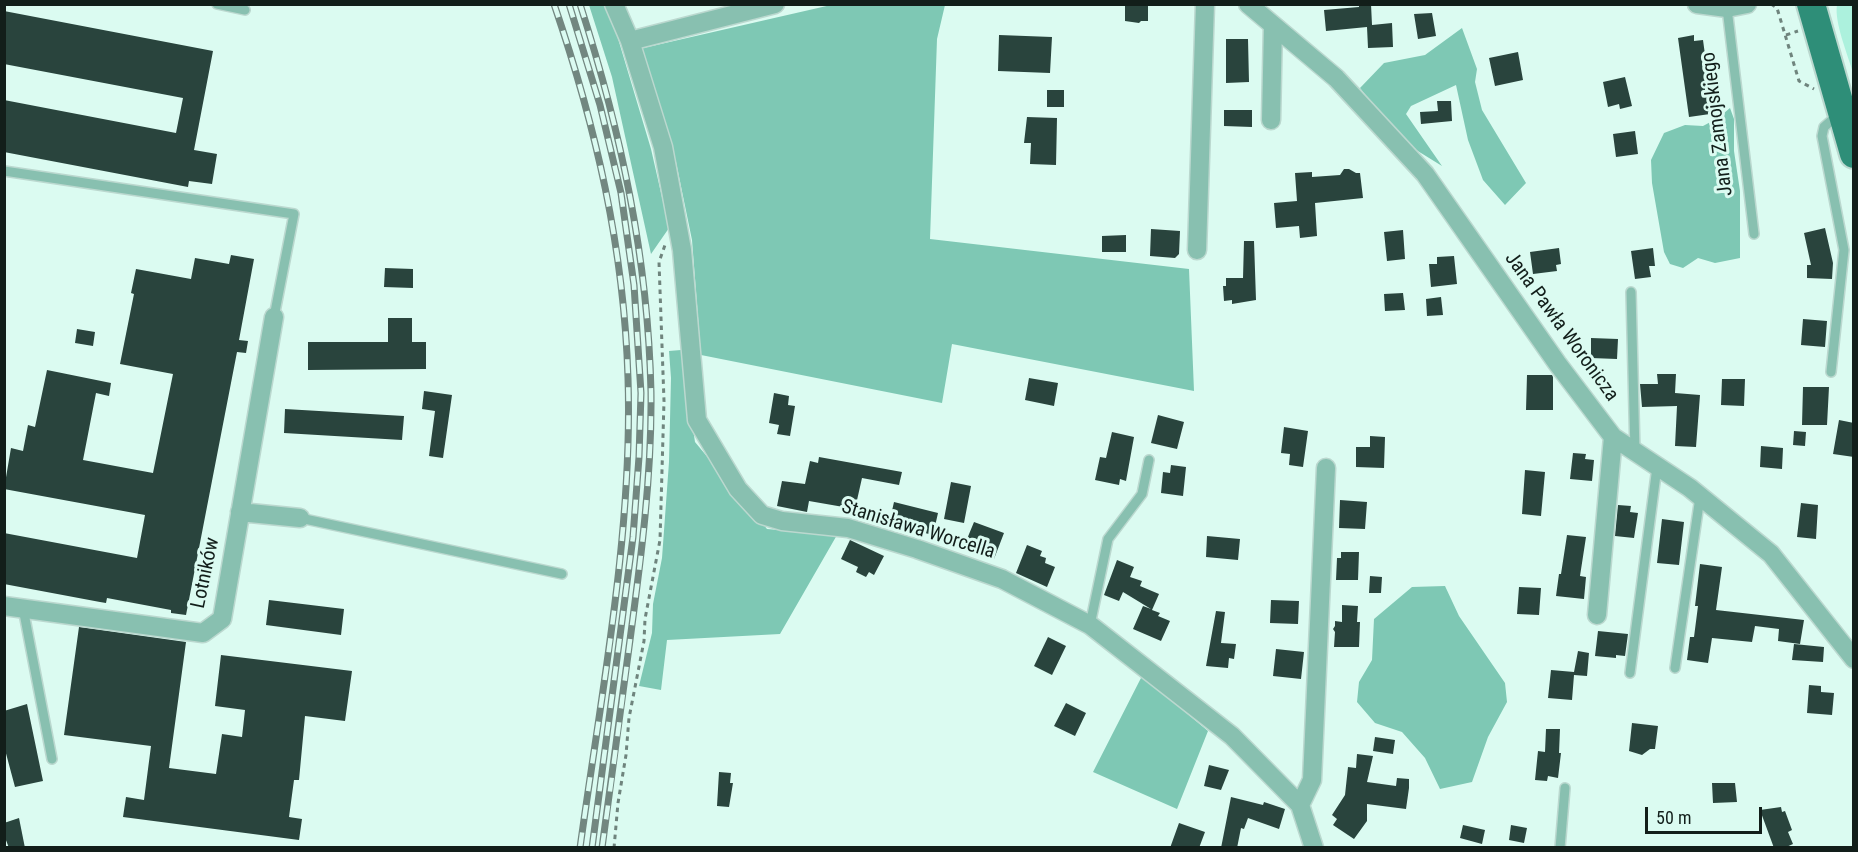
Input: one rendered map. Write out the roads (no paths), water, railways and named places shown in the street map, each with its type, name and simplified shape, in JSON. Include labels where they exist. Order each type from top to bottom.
[{"type":"main road","points":[[1806,17],[1854,154]]},
{"type":"street","name":"Stanisława Worcella","points":[[615,4],[630,41],[663,147],[682,250],[697,420],[738,489],[762,515],[782,521],[848,528],[917,549],[1002,579],[1090,625],[1232,736],[1300,805],[1314,848]]},
{"type":"street","points":[[630,41],[775,4]]},
{"type":"street","points":[[1197,250],[1205,4]]},
{"type":"street","name":"Jana Pawła Woronicza","points":[[1248,4],[1336,78],[1425,174],[1557,363],[1613,437],[1700,497],[1771,554],[1854,659]]},
{"type":"street","points":[[1697,4],[1727,8],[1747,4]]},
{"type":"street","points":[[1270,120],[1273,25]]},
{"type":"street","name":"Lotników","points":[[4,606],[204,633],[222,619],[274,317]]},
{"type":"street","points":[[1597,615],[1613,437]]},
{"type":"street","points":[[1300,805],[1312,780],[1326,468]]},
{"type":"street","points":[[240,512],[300,519]]},
{"type":"lane","points":[[217,4],[244,10]]},
{"type":"lane","name":"Jana Zamojskiego","points":[[1727,8],[1754,234]]},
{"type":"lane","points":[[1831,372],[1844,250],[1822,136],[1824,127],[1841,112]]},
{"type":"lane","points":[[4,171],[294,214],[274,317]]},
{"type":"lane","points":[[1630,292],[1635,452]]},
{"type":"lane","points":[[1090,625],[1108,539],[1142,494],[1149,460]]},
{"type":"lane","points":[[1630,673],[1657,467]]},
{"type":"lane","points":[[1675,668],[1700,497]]},
{"type":"lane","points":[[300,519],[562,574]]},
{"type":"lane","points":[[23,608],[52,759]]},
{"type":"lane","points":[[1560,848],[1565,788]]},
{"type":"railway","points":[[554,4],[583,96],[605,188],[621,282],[628,378],[626,495],[621,554],[580,848]]},
{"type":"railway","points":[[569,4],[600,105],[621,193],[634,285],[641,393],[633,537],[592,848]]},
{"type":"railway","points":[[580,4],[608,100],[630,195],[644,292],[651,392],[650,454],[642,547],[602,848]]}]
